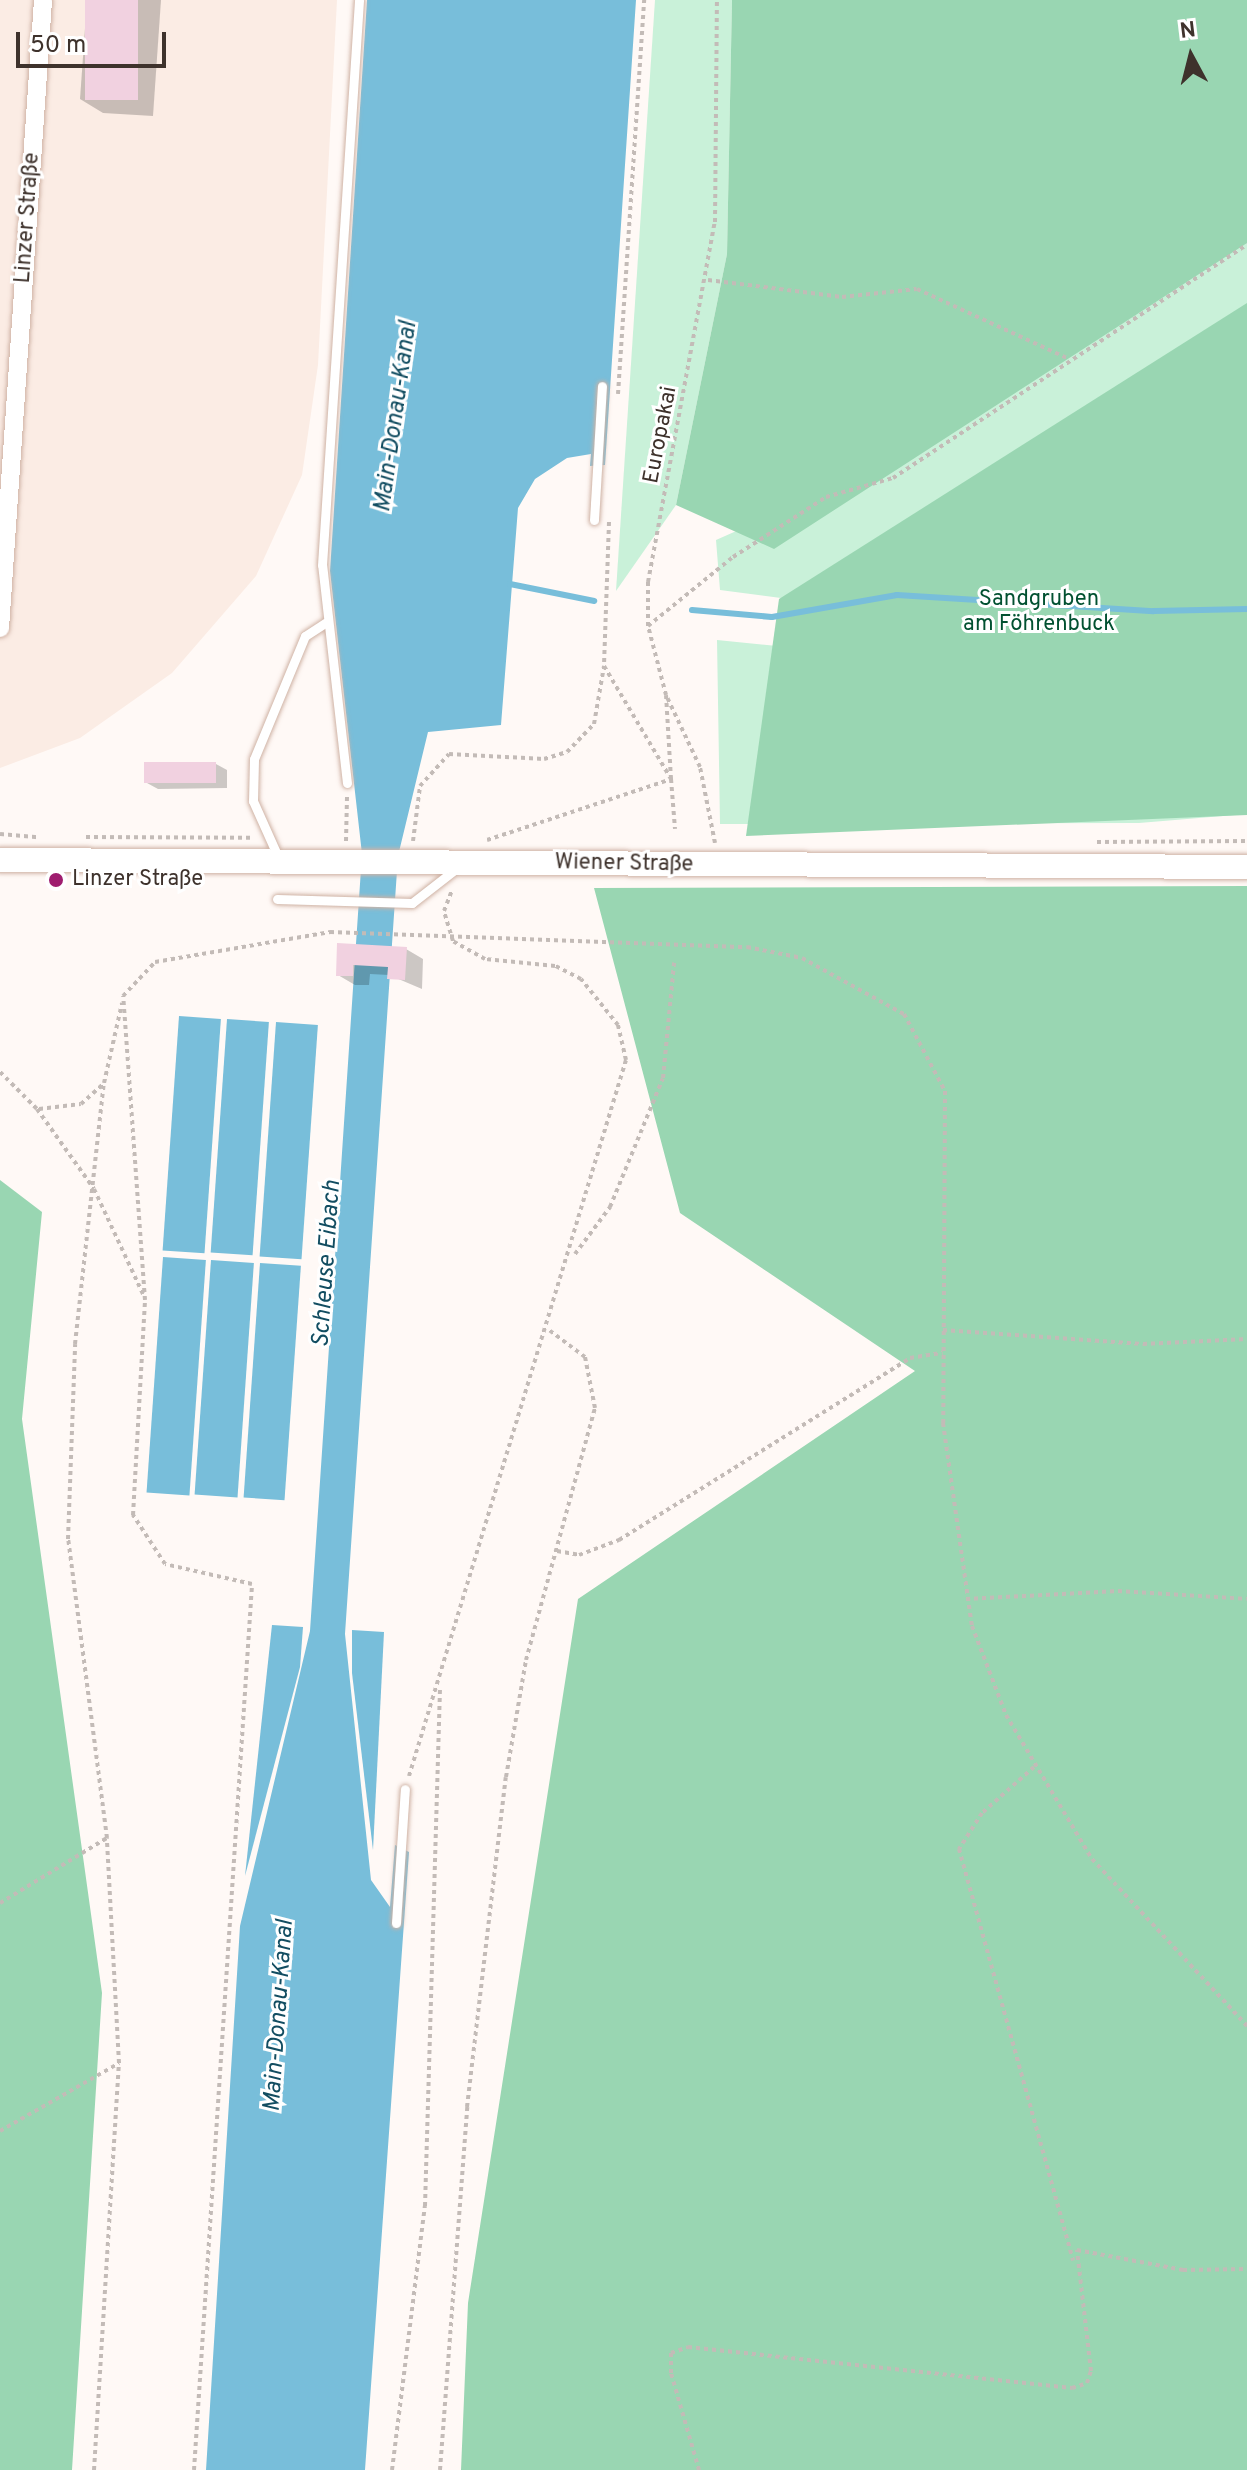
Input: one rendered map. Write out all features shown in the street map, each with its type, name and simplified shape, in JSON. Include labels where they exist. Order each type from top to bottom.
[{"type":"main road","name":"Wiener Straße","points":[[0,860],[279,862],[345,855],[413,855],[463,864],[1247,867]]},
{"type":"street","name":"Linzer Straße","points":[[0,628],[43,0]]},
{"type":"lane","points":[[347,783],[322,565],[359,0]]},
{"type":"lane","points":[[594,520],[602,386]]},
{"type":"lane","points":[[279,862],[277,841],[253,801],[254,759],[305,636],[328,621]]},
{"type":"lane","points":[[277,899],[412,903],[463,864]]},
{"type":"lane","points":[[396,1923],[405,1789]]},
{"type":"path","points":[[617,409],[644,0]]},
{"type":"path","name":"Europakai","points":[[717,0],[708,280],[648,582],[648,626],[666,695],[700,767],[718,865]]},
{"type":"path","points":[[648,626],[733,557],[826,497],[893,478],[1067,358],[1247,245]]},
{"type":"path","points":[[708,280],[842,297],[917,289],[1067,358]]},
{"type":"path","points":[[413,855],[420,786],[449,754],[544,759],[567,752],[594,724],[604,666],[611,504]]},
{"type":"path","points":[[604,666],[671,779]]},
{"type":"path","points":[[666,695],[675,829]]},
{"type":"path","points":[[405,1789],[441,1682],[625,1081],[618,1025],[581,979],[555,966],[485,959],[453,941],[444,911],[471,846],[671,779]]},
{"type":"path","points":[[345,855],[347,783]]},
{"type":"path","points":[[94,2470],[119,2063],[107,1838],[68,1539],[75,1344],[104,1083],[123,996],[155,962],[330,932],[453,941],[747,947],[802,958],[904,1014],[945,1091],[943,1353],[947,1487],[966,1599],[1006,1715],[1034,1767],[1092,1859],[1247,2026]]},
{"type":"path","points":[[571,1259],[610,1207],[663,1078],[674,963]]},
{"type":"path","points":[[123,996],[145,1300],[133,1515],[165,1564],[252,1584],[194,2470]]},
{"type":"path","points":[[0,1072],[37,1109],[94,1189],[145,1300]]},
{"type":"path","points":[[37,1109],[81,1104],[104,1083]]},
{"type":"path","points":[[440,2470],[467,2107],[506,1777],[526,1660],[595,1408],[585,1357],[549,1330]]},
{"type":"path","points":[[943,1330],[1143,1344],[1247,1339]]},
{"type":"path","points":[[557,1551],[579,1555],[619,1540],[910,1358],[943,1353]]},
{"type":"path","points":[[966,1599],[1118,1591],[1247,1599]]},
{"type":"path","points":[[392,2470],[425,2206],[441,1682]]},
{"type":"path","points":[[699,2470],[671,2373],[671,2353],[688,2347],[1072,2388],[1087,2383],[1091,2371],[1073,2262],[959,1849],[982,1813],[1034,1767]]},
{"type":"path","points":[[0,1903],[107,1838]]},
{"type":"path","points":[[0,2131],[119,2063]]},
{"type":"path","points":[[1073,2262],[1077,2250],[1091,2250],[1183,2270],[1247,2269]]},
{"type":"shaded area","points":[[0,0],[337,0],[318,365],[302,475],[256,576],[172,673],[80,738],[0,768]]},
{"type":"green space","points":[[655,0],[732,0],[727,254],[676,505],[616,591]]},
{"type":"green space","points":[[732,0],[1247,0],[1247,243],[774,549],[676,505],[727,254]]},
{"type":"green space","name":"Sandgruben am Föhrenbuck","points":[[1247,223],[1247,814],[1139,823],[720,824],[717,640],[797,648],[781,598],[720,590],[716,540],[836,487]]},
{"type":"green space","name":"Sandgruben am Föhrenbuck","points":[[1247,303],[1247,815],[746,836],[779,599]]},
{"type":"green space","points":[[1247,886],[1247,2470],[461,2470],[468,2303],[578,1599],[915,1371],[680,1213],[594,888]]},
{"type":"green space","points":[[0,1180],[42,1212],[22,1419],[102,1993],[72,2470],[0,2470]]},
{"type":"water","name":"Main-Donau-Kanal","points":[[367,0],[636,0],[605,465],[590,466],[591,454],[567,458],[535,479],[518,508],[501,725],[428,732],[398,856],[345,1634],[371,1880],[390,1907],[395,1845],[409,1852],[365,2470],[206,2470],[240,1926],[310,1631],[362,854],[330,571]]},
{"type":"water","points":[[179,1016],[221,1019],[205,1253],[163,1250]]},
{"type":"water","points":[[227,1019],[269,1022],[253,1255],[211,1252]]},
{"type":"water","points":[[276,1022],[318,1025],[302,1259],[260,1256]]},
{"type":"water","points":[[163,1257],[206,1260],[189,1495],[147,1492]]},
{"type":"water","points":[[211,1260],[254,1263],[238,1497],[195,1494]]},
{"type":"water","points":[[260,1263],[301,1266],[285,1500],[244,1497]]},
{"type":"water","points":[[272,1625],[303,1627],[300,1667],[245,1876]]},
{"type":"water","points":[[352,1630],[384,1632],[373,1850],[352,1673]]},
{"type":"building","points":[[85,0],[138,0],[138,100],[85,100]]},
{"type":"building","points":[[144,762],[216,762],[216,783],[144,783]]},
{"type":"building","points":[[337,943],[407,947],[405,980],[387,979],[388,967],[353,965],[353,976],[336,976]]},
{"type":"waterway","points":[[510,584],[594,601]]},
{"type":"waterway","points":[[692,610],[772,617],[897,595],[1154,611],[1247,609]]},
{"type":"place","name":"Linzer Straße","points":[[56,880]]},
{"type":"water label","name":"Schleuse Eibach","points":[[328,1264]]}]
